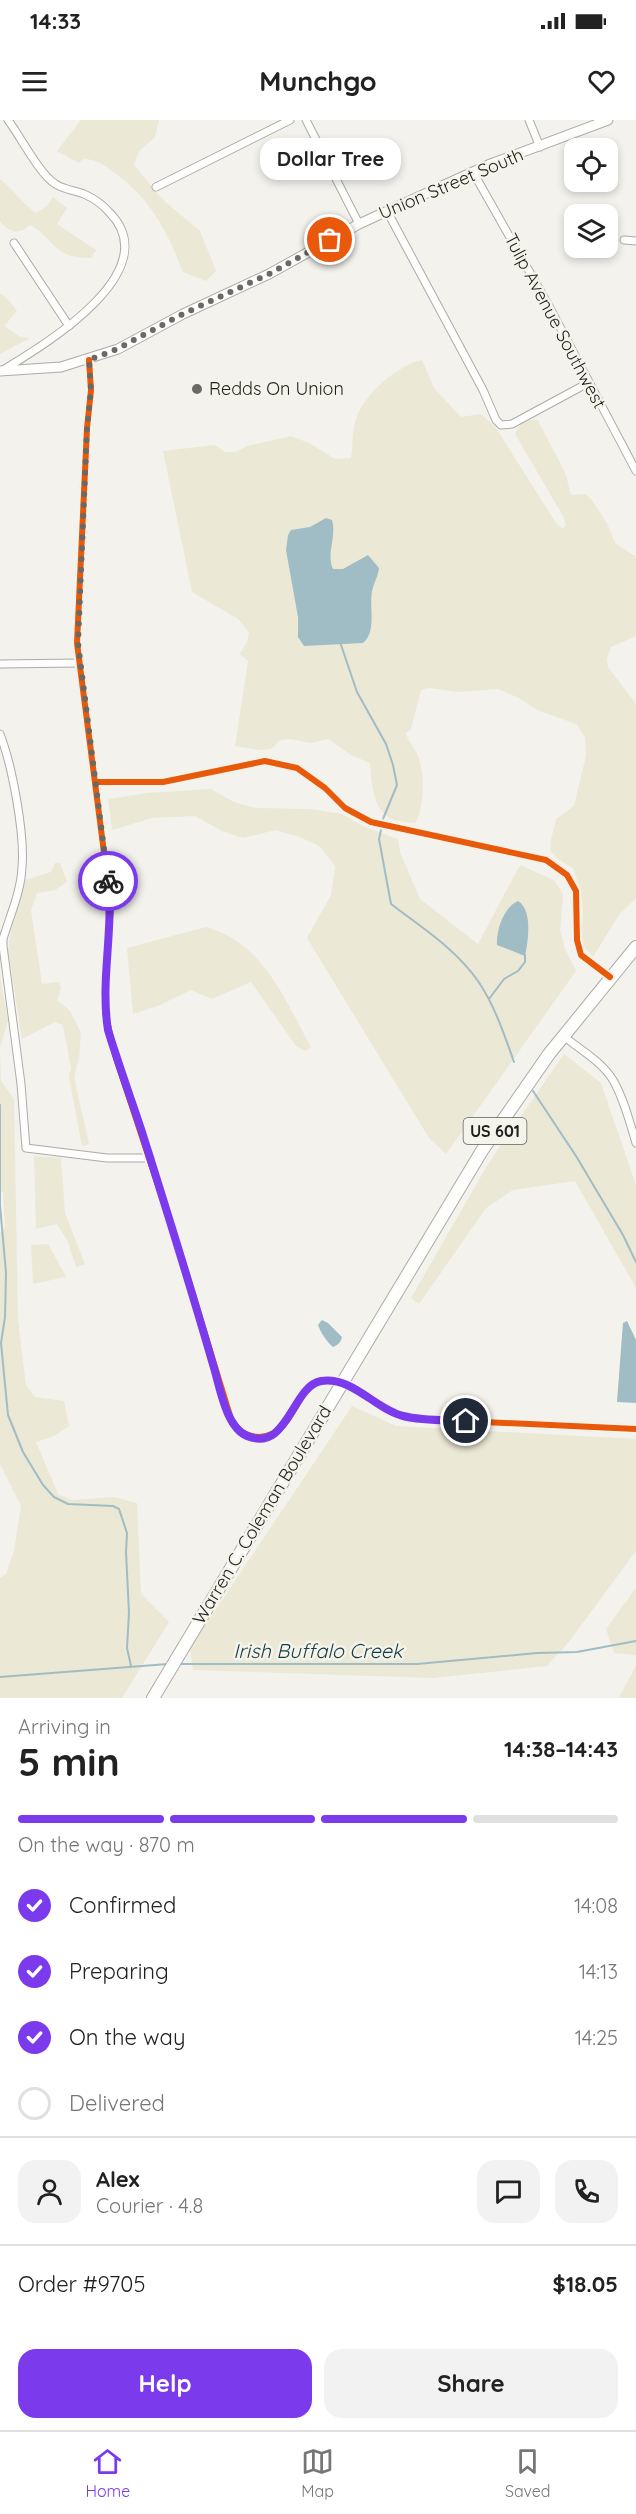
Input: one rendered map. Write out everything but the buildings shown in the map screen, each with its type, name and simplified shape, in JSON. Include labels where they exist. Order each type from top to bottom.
[{"type":"highway","name":"Warren C. Coleman Boulevard","points":[[153,1698],[483,1149],[525,1086],[636,947]]},
{"type":"main road","name":"Union Street South","points":[[0,371],[46,369],[89,360],[117,349],[183,314],[269,274],[359,224],[473,172],[608,120]]},
{"type":"street","points":[[0,371],[69,326],[95,303],[118,274],[124,256],[120,230],[108,210],[92,198],[51,181],[8,120]]},
{"type":"street","points":[[156,187],[290,120]]},
{"type":"street","points":[[306,120],[359,224]]},
{"type":"street","points":[[529,120],[540,147]]},
{"type":"street","name":"Tulip Avenue Southwest","points":[[473,172],[550,308],[636,471]]},
{"type":"street","points":[[387,211],[483,390],[496,420],[501,424],[512,424],[588,383]]},
{"type":"street","points":[[624,240],[636,241]]},
{"type":"street","points":[[14,243],[69,326]]},
{"type":"street","points":[[89,360],[91,390],[78,610],[79,663],[111,907],[105,1013],[116,1058],[150,1158],[231,1419],[240,1431],[249,1437],[258,1438],[275,1432],[285,1424],[312,1384],[326,1380],[342,1383],[401,1416],[420,1419],[636,1429]]},
{"type":"street","points":[[0,664],[79,663]]},
{"type":"street","points":[[0,734],[10,766],[22,858],[20,884],[3,939],[3,946],[21,1084],[26,1148],[97,1157],[150,1158]]},
{"type":"street","points":[[96,782],[163,782],[265,761],[297,768],[325,788],[345,808],[371,822],[546,860],[567,875],[576,891],[577,940],[581,955],[610,977]]},
{"type":"street","points":[[563,1036],[593,1059],[612,1079],[628,1116],[636,1143]]},
{"type":"shaded area","points":[[81,120],[159,120],[155,137],[139,151],[134,165],[162,199],[200,231],[216,271],[206,281],[183,272],[157,218],[139,194],[128,184],[109,168],[97,162],[83,159],[79,163],[57,151]]},
{"type":"shaded area","points":[[0,179],[36,213],[47,206],[53,197],[67,208],[57,224],[96,250],[91,258],[62,252],[30,225],[18,231],[7,228],[0,221]]},
{"type":"shaded area","points":[[0,294],[6,297],[17,311],[4,326],[20,337],[30,338],[0,354]]},
{"type":"shaded area","points":[[422,360],[434,388],[461,417],[481,414],[496,428],[556,523],[563,529],[566,525],[563,516],[515,434],[523,423],[538,420],[566,475],[571,495],[585,494],[591,499],[607,523],[615,543],[636,557],[636,636],[611,647],[607,659],[608,667],[636,704],[636,898],[619,915],[593,957],[581,943],[583,913],[581,891],[573,868],[557,858],[550,844],[556,819],[574,806],[586,756],[585,737],[576,724],[537,710],[519,698],[498,689],[458,692],[429,688],[421,690],[411,729],[406,733],[420,761],[423,779],[421,808],[415,823],[397,821],[386,815],[374,795],[370,763],[351,755],[328,739],[311,743],[290,739],[281,740],[271,749],[259,750],[235,746],[248,661],[240,654],[247,642],[249,632],[238,619],[192,592],[163,451],[215,445],[225,452],[236,452],[247,446],[291,436],[309,443],[335,459],[351,458],[353,431],[361,407],[375,389],[394,373]]},
{"type":"shaded area","points":[[211,789],[234,802],[256,808],[311,809],[342,814],[365,827],[398,839],[400,852],[420,899],[478,944],[520,865],[554,880],[563,894],[560,930],[565,949],[576,971],[446,1154],[429,1138],[307,938],[331,895],[335,866],[319,846],[276,830],[243,838],[222,831],[195,816],[152,818],[112,830],[108,799],[148,793]]},
{"type":"shaded area","points":[[55,863],[60,863],[67,882],[55,890],[37,893],[31,910],[42,984],[59,982],[61,989],[57,1000],[70,1011],[81,1033],[79,1058],[74,1077],[89,1144],[82,1146],[69,1077],[71,1068],[63,1025],[55,1022],[22,1039],[8,951],[12,924],[25,880],[51,872]]},
{"type":"shaded area","points":[[206,927],[226,935],[258,959],[281,992],[311,1047],[306,1051],[296,1046],[251,982],[212,999],[191,990],[160,1005],[133,1014],[127,948]]},
{"type":"shaded area","points":[[0,977],[8,1021],[0,1048]]},
{"type":"shaded area","points":[[0,1048],[1,1081],[14,1099],[18,1320],[26,1385],[35,1397],[64,1401],[69,1426],[54,1436],[36,1442],[58,1494],[72,1500],[114,1497],[137,1503],[141,1594],[169,1622],[122,1698],[0,1698],[0,1578],[6,1574],[14,1551],[21,1506],[0,1464],[0,1233],[5,1227],[3,1193],[0,1190]]},
{"type":"shaded area","points":[[564,1054],[601,1083],[636,1185],[636,1288],[575,1181],[513,1190],[486,1208],[419,1304],[411,1298],[488,1164]]},
{"type":"shaded area","points":[[34,1156],[61,1158],[65,1213],[85,1264],[76,1267],[68,1242],[57,1224],[36,1229]]},
{"type":"shaded area","points":[[48,1244],[66,1277],[33,1284],[31,1245]]},
{"type":"shaded area","points":[[352,1406],[396,1426],[636,1439],[636,1551],[568,1643],[547,1666],[433,1678],[193,1670],[190,1648]]},
{"type":"shaded area","points":[[636,1588],[636,1655],[614,1653],[606,1629]]},
{"type":"shaded area","points":[[636,1665],[636,1698],[619,1698]]},
{"type":"water","points":[[326,518],[332,520],[333,526],[331,563],[333,569],[343,569],[368,555],[379,568],[371,597],[370,632],[363,643],[304,646],[298,637],[298,617],[286,550],[288,535],[291,530],[310,527]]},
{"type":"water","points":[[518,901],[523,905],[528,919],[525,956],[497,945],[502,920],[509,908]]},
{"type":"water","points":[[322,1320],[342,1337],[333,1347],[319,1328],[318,1325]]},
{"type":"water","points":[[627,1321],[636,1340],[636,1403],[617,1402],[623,1323]]},
{"type":"waterway","points":[[340,642],[357,692],[386,744],[393,765],[397,785],[383,819]]},
{"type":"waterway","points":[[381,830],[379,839],[391,904],[438,939],[469,969],[494,1010],[514,1062]]},
{"type":"waterway","points":[[489,999],[504,979],[518,971],[525,962],[525,955]]},
{"type":"waterway","points":[[533,1091],[576,1156],[623,1235],[636,1262]]},
{"type":"waterway","points":[[0,1105],[0,1205],[6,1273],[5,1317],[1,1343],[8,1415],[23,1452],[43,1485],[54,1497],[68,1504],[113,1506],[119,1509],[127,1533],[129,1613],[127,1648],[131,1666]]},
{"type":"waterway","name":"Irish Buffalo Creek","points":[[179,1664],[417,1664],[537,1653],[577,1652],[636,1641]]},
{"type":"waterway","name":"Irish Buffalo Creek","points":[[0,1677],[168,1664]]},
{"type":"cycle path","points":[[89,360],[91,390],[87,428],[77,643],[111,907],[105,1013],[116,1058],[178,1246],[231,1419],[236,1426],[249,1435],[256,1437],[271,1434],[285,1423],[312,1384],[323,1380],[346,1384],[391,1411],[408,1418],[636,1429]]},
{"type":"cycle path","points":[[96,782],[163,782],[265,761],[297,768],[325,788],[345,808],[371,822],[546,860],[567,875],[576,891],[577,940],[581,955],[610,977]]},
{"type":"way so far","points":[[108,881],[78,643],[87,428],[91,390],[89,360],[117,349],[183,314],[269,274],[330,240]]},
{"type":"place","name":"Dollar Tree","points":[[330,240]]},
{"type":"place","name":"Redds On Union","points":[[197,389]]},
{"type":"route","points":[[108,881],[111,907],[105,982],[105,1013],[108,1030],[193,1292],[228,1411],[235,1426],[249,1437],[264,1437],[275,1432],[285,1424],[308,1388],[316,1382],[326,1380],[342,1383],[401,1416],[466,1421]]}]
